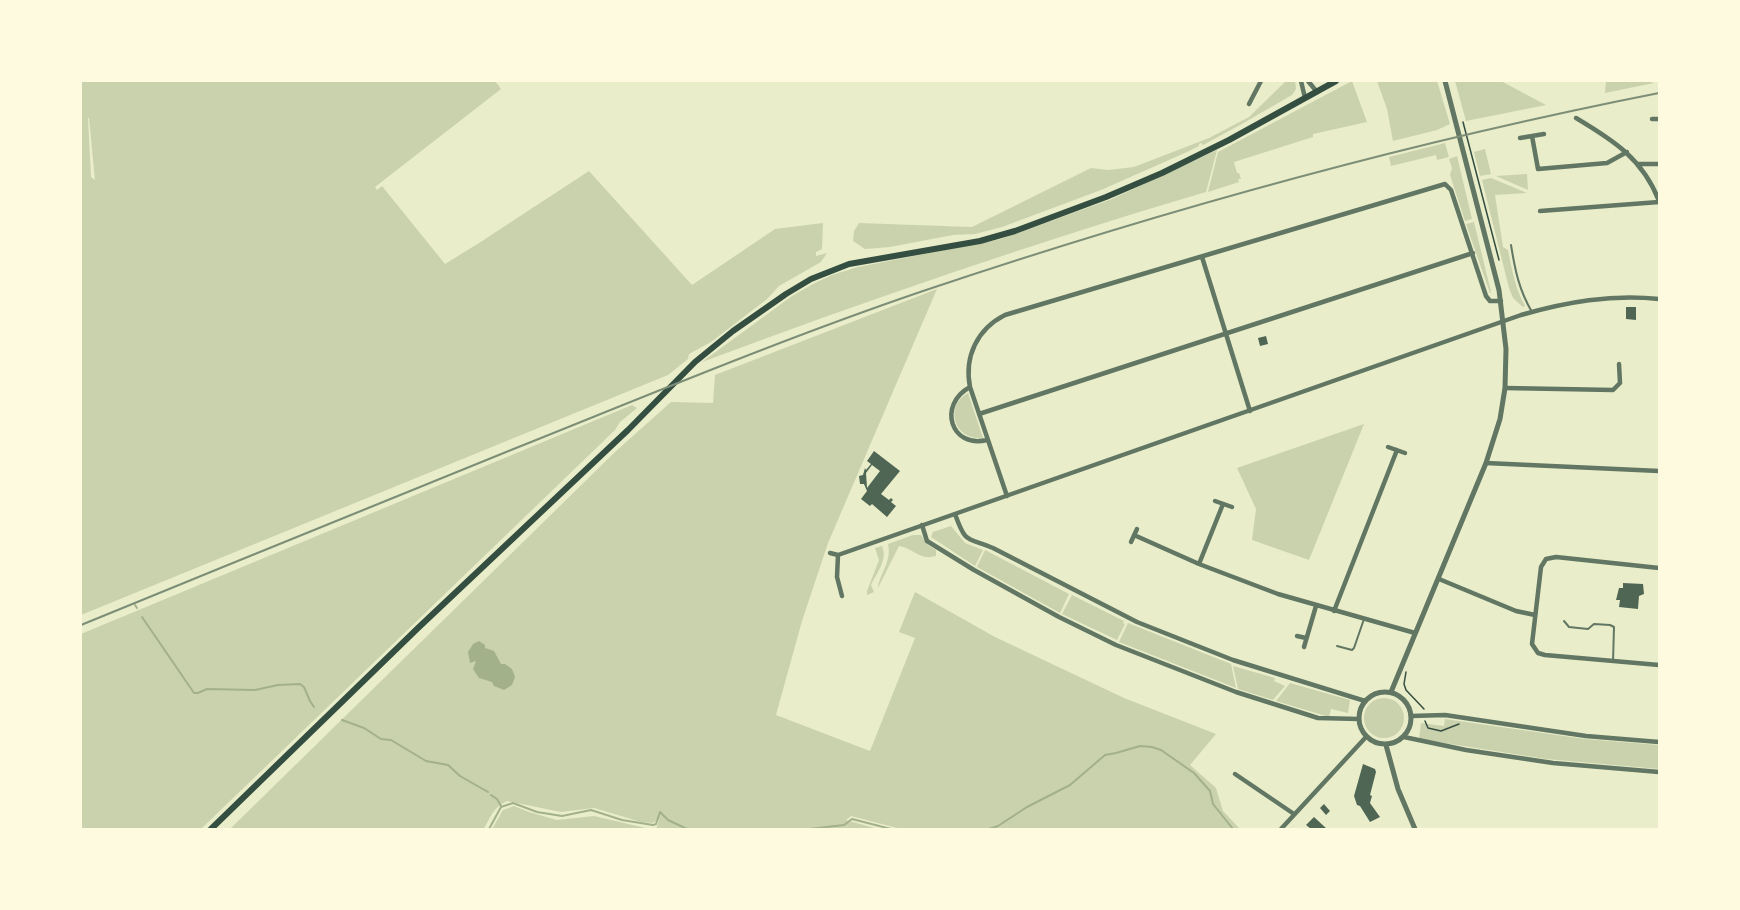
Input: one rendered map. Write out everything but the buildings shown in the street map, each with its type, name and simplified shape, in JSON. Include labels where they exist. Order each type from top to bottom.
[{"type":"main road","points":[[211,829],[418,628],[628,430],[695,362],[733,331],[786,294],[811,279],[849,264],[980,241],[1054,217],[1162,173],[1336,81]]},
{"type":"street","points":[[1249,104],[1261,81]]},
{"type":"street","points":[[1301,81],[1305,98]]},
{"type":"street","points":[[1308,81],[1317,92]]},
{"type":"street","points":[[1391,692],[1486,463],[1500,418],[1504,388],[1506,349],[1501,301],[1470,160],[1445,81]]},
{"type":"street","points":[[1540,211],[1659,201],[1637,164],[1627,152],[1611,139],[1576,118]]},
{"type":"street","points":[[1652,119],[1659,119]]},
{"type":"street","points":[[1520,138],[1544,134]]},
{"type":"street","points":[[1532,136],[1538,170],[1607,163],[1627,152]]},
{"type":"street","points":[[1637,164],[1659,164]]},
{"type":"street","points":[[1007,496],[970,387],[968,366],[971,351],[984,330],[996,319],[1445,184],[1451,190],[1486,296],[1490,301],[1501,301]]},
{"type":"street","points":[[979,414],[1473,253]]},
{"type":"street","points":[[1202,257],[1250,411]]},
{"type":"street","points":[[830,553],[838,555],[1532,312],[1562,304],[1600,299],[1659,299]]},
{"type":"street","points":[[1504,388],[1613,390],[1620,382],[1619,364]]},
{"type":"street","points":[[970,387],[955,399],[951,409],[952,422],[958,432],[967,439],[987,440]]},
{"type":"street","points":[[1388,447],[1405,453]]},
{"type":"street","points":[[1334,610],[1397,450]]},
{"type":"street","points":[[1486,463],[1659,471]]},
{"type":"street","points":[[1215,501],[1232,507]]},
{"type":"street","points":[[1199,564],[1223,504]]},
{"type":"street","points":[[955,514],[965,537],[972,542],[993,548],[1137,622],[1233,660],[1365,701]]},
{"type":"street","points":[[922,525],[927,541],[974,570],[1059,617],[1132,652],[1236,692],[1318,718],[1359,719]]},
{"type":"street","points":[[1131,542],[1137,529]]},
{"type":"street","points":[[1134,536],[1199,564],[1316,606],[1415,633]]},
{"type":"street","points":[[838,555],[837,577],[842,596]]},
{"type":"street","points":[[1659,568],[1548,558],[1542,562],[1540,567],[1532,644],[1538,653],[1613,662],[1659,664]]},
{"type":"street","points":[[1439,579],[1516,611],[1534,615]]},
{"type":"street","points":[[1304,647],[1316,606]]},
{"type":"street","points":[[1297,636],[1306,638]]},
{"type":"street","points":[[1391,692],[1401,698],[1408,705],[1411,716],[1411,724],[1404,737],[1386,745],[1378,744],[1366,737],[1361,730],[1359,719],[1360,710],[1365,701],[1374,694],[1391,692]]},
{"type":"street","points":[[1411,716],[1445,715],[1586,736],[1659,742]]},
{"type":"street","points":[[1281,829],[1366,737]]},
{"type":"street","points":[[1404,737],[1466,750],[1553,763],[1659,772]]},
{"type":"street","points":[[1386,745],[1398,789],[1415,829]]},
{"type":"street","points":[[1235,774],[1294,814]]},
{"type":"lane","points":[[1511,245],[1515,276],[1522,296],[1532,312]]},
{"type":"lane","points":[[1337,646],[1352,650],[1354,648],[1364,619]]},
{"type":"lane","points":[[1564,621],[1569,627],[1588,629],[1594,624],[1614,627],[1613,662]]},
{"type":"path","points":[[1461,116],[1470,160],[1499,263]]},
{"type":"path","points":[[1400,669],[1407,672],[1404,684],[1406,690],[1422,709],[1426,710],[1425,724],[1428,728],[1441,731]]},
{"type":"shaded area","points":[[81,81],[495,81],[501,89],[375,187],[377,190],[382,186],[445,264],[589,171],[692,285],[775,229],[823,223],[822,249],[816,252],[816,256],[827,253],[821,262],[779,286],[767,299],[711,342],[689,354],[688,359],[668,375],[81,615]],"holes":[[[89,118],[95,180],[91,177]]]},
{"type":"shaded area","points":[[1286,81],[1295,81],[1296,89],[1292,95],[1203,145],[1201,143],[1187,152],[1101,190],[1002,227],[975,234],[953,235],[890,247],[865,249],[853,241],[854,231],[859,223],[972,227],[1091,168],[1108,170],[1134,167],[1209,138],[1249,117]]},
{"type":"shaded area","points":[[1352,81],[1367,122],[1313,134],[1313,137],[1234,162],[1241,179],[1238,179],[1239,182],[1208,192],[1218,152]]},
{"type":"shaded area","points":[[1377,81],[1437,81],[1450,124],[1437,130],[1393,141],[1387,109]]},
{"type":"shaded area","points":[[1455,81],[1501,81],[1546,105],[1466,121]]},
{"type":"shaded area","points":[[1606,81],[1648,81],[1654,83],[1605,93]]},
{"type":"shaded area","points":[[1445,143],[1449,157],[1437,160],[1436,155],[1391,166],[1389,157]]},
{"type":"shaded area","points":[[1485,149],[1491,174],[1480,176],[1474,152]]},
{"type":"shaded area","points":[[1217,150],[1206,192],[952,272],[702,362],[792,296],[832,275],[858,267],[1001,239],[1112,199]]},
{"type":"shaded area","points":[[1457,156],[1472,219],[1465,221],[1450,175],[1452,168],[1449,159]]},
{"type":"shaded area","points":[[1527,174],[1528,190],[1496,176]]},
{"type":"shaded area","points":[[1491,178],[1527,193],[1495,195],[1503,247],[1508,250],[1516,286],[1525,306],[1523,307],[1513,298],[1509,288],[1482,180]]},
{"type":"shaded area","points":[[1474,222],[1491,292],[1490,293],[1466,224]]},
{"type":"shaded area","points":[[937,289],[828,543],[802,621],[776,715],[870,751],[915,638],[899,632],[915,592],[995,637],[1124,698],[1216,734],[1190,765],[1216,788],[1223,811],[1240,829],[901,829],[851,816],[846,820],[878,829],[656,829],[659,820],[652,823],[641,822],[594,808],[561,812],[507,801],[490,816],[484,829],[230,829],[615,452],[671,402],[713,403],[715,375]]},
{"type":"shaded area","points":[[968,393],[983,438],[973,438],[965,434],[956,422],[954,414],[956,406],[960,399]]},
{"type":"shaded area","points":[[632,405],[637,408],[620,422],[615,430],[201,829],[81,829],[81,634]]},
{"type":"shaded area","points":[[1364,424],[1309,560],[1252,540],[1256,509],[1237,468]]},
{"type":"shaded area","points":[[951,526],[965,543],[983,550],[975,566],[931,537],[933,532]]},
{"type":"shaded area","points":[[913,535],[921,535],[928,545],[936,550],[936,556],[921,556],[899,546],[878,588],[887,562],[888,544]]},
{"type":"shaded area","points":[[882,546],[883,561],[871,585],[874,592],[867,595],[879,560],[875,548]]},
{"type":"shaded area","points":[[985,550],[1069,594],[1060,613],[977,567]]},
{"type":"shaded area","points":[[1072,595],[1124,621],[1125,624],[1117,640],[1062,614]]},
{"type":"shaded area","points":[[1128,623],[1231,664],[1236,688],[1119,642]]},
{"type":"shaded area","points":[[479,641],[485,645],[485,648],[494,651],[501,664],[512,669],[515,677],[512,685],[504,690],[494,686],[492,682],[479,678],[473,669],[476,661],[470,663],[468,652],[473,644]]},
{"type":"shaded area","points":[[1233,666],[1275,678],[1274,681],[1285,686],[1273,700],[1238,689]]},
{"type":"shaded area","points":[[1290,683],[1350,700],[1348,713],[1331,709],[1329,717],[1276,701]]},
{"type":"shaded area","points":[[1384,698],[1398,704],[1404,718],[1398,732],[1384,738],[1370,732],[1364,718],[1370,704]]},
{"type":"shaded area","points":[[1445,719],[1585,739],[1659,745],[1659,769],[1546,759],[1419,739],[1421,723],[1444,726]]},
{"type":"shaded area","points":[[514,806],[557,820],[594,816],[650,829],[492,829],[503,810]]},
{"type":"waterway","points":[[142,617],[194,693],[207,689],[255,690],[278,685],[300,684],[304,687],[314,707]]},
{"type":"waterway","points":[[342,720],[364,728],[381,739],[391,740],[426,761],[448,765],[460,776],[488,792]]},
{"type":"waterway","points":[[989,829],[1070,785],[1105,755],[1140,746],[1161,750],[1194,773],[1210,791],[1213,804],[1233,829]]},
{"type":"waterway","points":[[491,795],[501,806]]},
{"type":"waterway","points":[[489,829],[501,807],[513,803],[537,812],[562,816],[591,810],[622,820],[653,825],[656,824],[660,812],[668,820],[687,829]]},
{"type":"waterway","points":[[809,829],[844,825],[852,819],[891,829]]},
{"type":"railway","points":[[81,625],[718,367],[923,291],[1105,233],[1288,180],[1473,133],[1659,93]]}]
